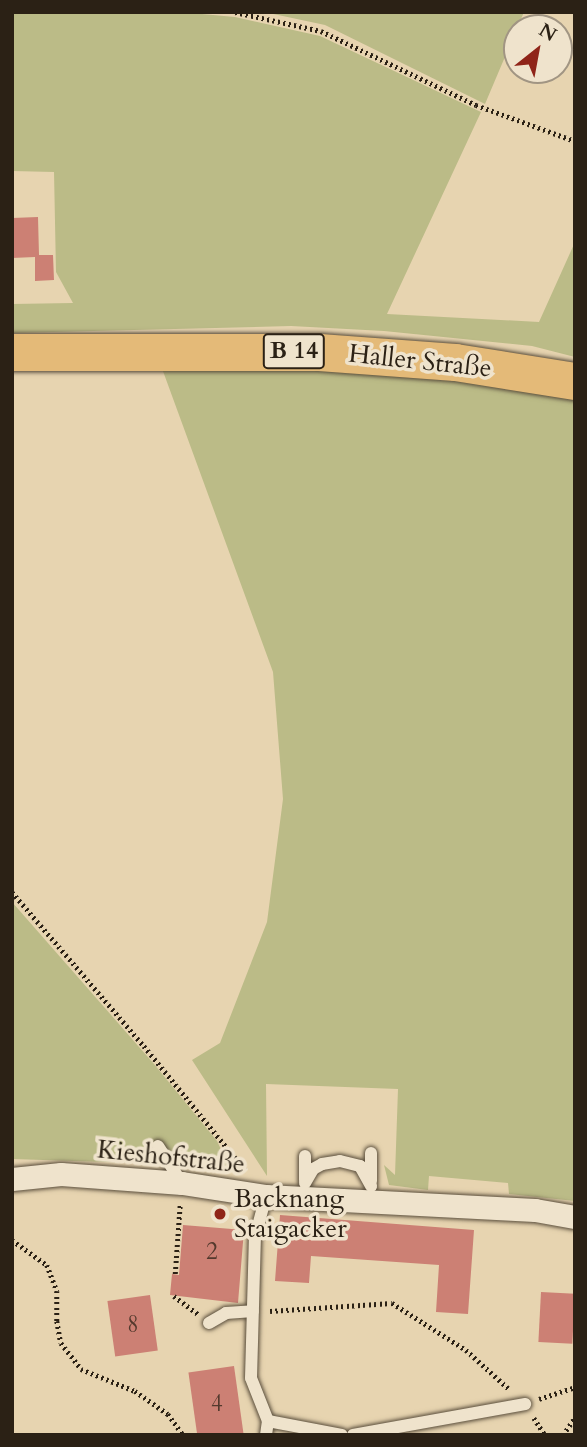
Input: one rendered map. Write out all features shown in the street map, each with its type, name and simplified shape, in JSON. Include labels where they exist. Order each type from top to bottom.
[{"type":"main road","name":"Haller Straße","points":[[12,352],[319,352],[455,362],[575,382]]},
{"type":"street","name":"Kieshofstraße","points":[[12,1179],[61,1174],[182,1183],[266,1196],[305,1191],[371,1194],[535,1210],[575,1217]]},
{"type":"lane","points":[[158,1146],[182,1183]]},
{"type":"lane","points":[[371,1153],[371,1194]]},
{"type":"lane","points":[[305,1156],[305,1191]]},
{"type":"lane","points":[[305,1191],[313,1169],[321,1164],[340,1161],[360,1166],[371,1194]]},
{"type":"lane","points":[[266,1196],[255,1237],[251,1378],[268,1421],[266,1435]]},
{"type":"lane","points":[[209,1322],[226,1313],[253,1311]]},
{"type":"lane","points":[[353,1435],[525,1404]]},
{"type":"lane","points":[[268,1421],[342,1435]]},
{"type":"path","points":[[235,12],[321,31],[476,105],[575,141]]},
{"type":"path","points":[[12,892],[144,1046],[266,1196]]},
{"type":"path","points":[[175,1274],[182,1183]]},
{"type":"path","points":[[12,1240],[47,1265],[57,1291],[57,1321],[61,1343],[81,1369],[135,1391],[168,1414],[183,1435]]},
{"type":"path","points":[[174,1296],[209,1322]]},
{"type":"path","points":[[253,1311],[310,1311],[392,1303],[466,1350],[525,1404],[575,1387]]},
{"type":"path","points":[[563,1435],[575,1417]]},
{"type":"green space","points":[[12,12],[180,12],[235,17],[320,36],[481,112],[387,314],[539,322],[575,242],[575,357],[532,346],[384,331],[291,326],[12,333],[12,304],[73,303],[56,272],[54,172],[12,171]]},
{"type":"green space","points":[[264,12],[524,12],[503,14],[503,62],[485,104],[325,25]]},
{"type":"green space","points":[[295,362],[575,393],[575,1201],[509,1194],[508,1183],[429,1176],[428,1190],[389,1185],[384,1165],[395,1175],[398,1089],[266,1084],[267,1176],[192,1060],[220,1043],[267,922],[283,799],[273,672],[160,363]]},
{"type":"green space","points":[[12,902],[154,1064],[217,1141],[229,1166],[12,1159]]},
{"type":"building","points":[[38,217],[39,255],[53,255],[54,280],[35,281],[35,257],[12,258],[12,218]]},
{"type":"building","points":[[280,1215],[474,1230],[468,1314],[436,1312],[439,1265],[311,1256],[309,1283],[275,1281]]},
{"type":"building","points":[[183,1225],[244,1230],[238,1303],[170,1295],[172,1274],[179,1275]]},
{"type":"building","points":[[541,1292],[575,1294],[572,1344],[538,1342]]},
{"type":"building","points":[[150,1295],[158,1350],[115,1356],[107,1301]]},
{"type":"building","points":[[234,1366],[244,1435],[197,1435],[188,1372]]},
{"type":"place","name":"Backnang Staigacker","points":[[220,1214]]}]
